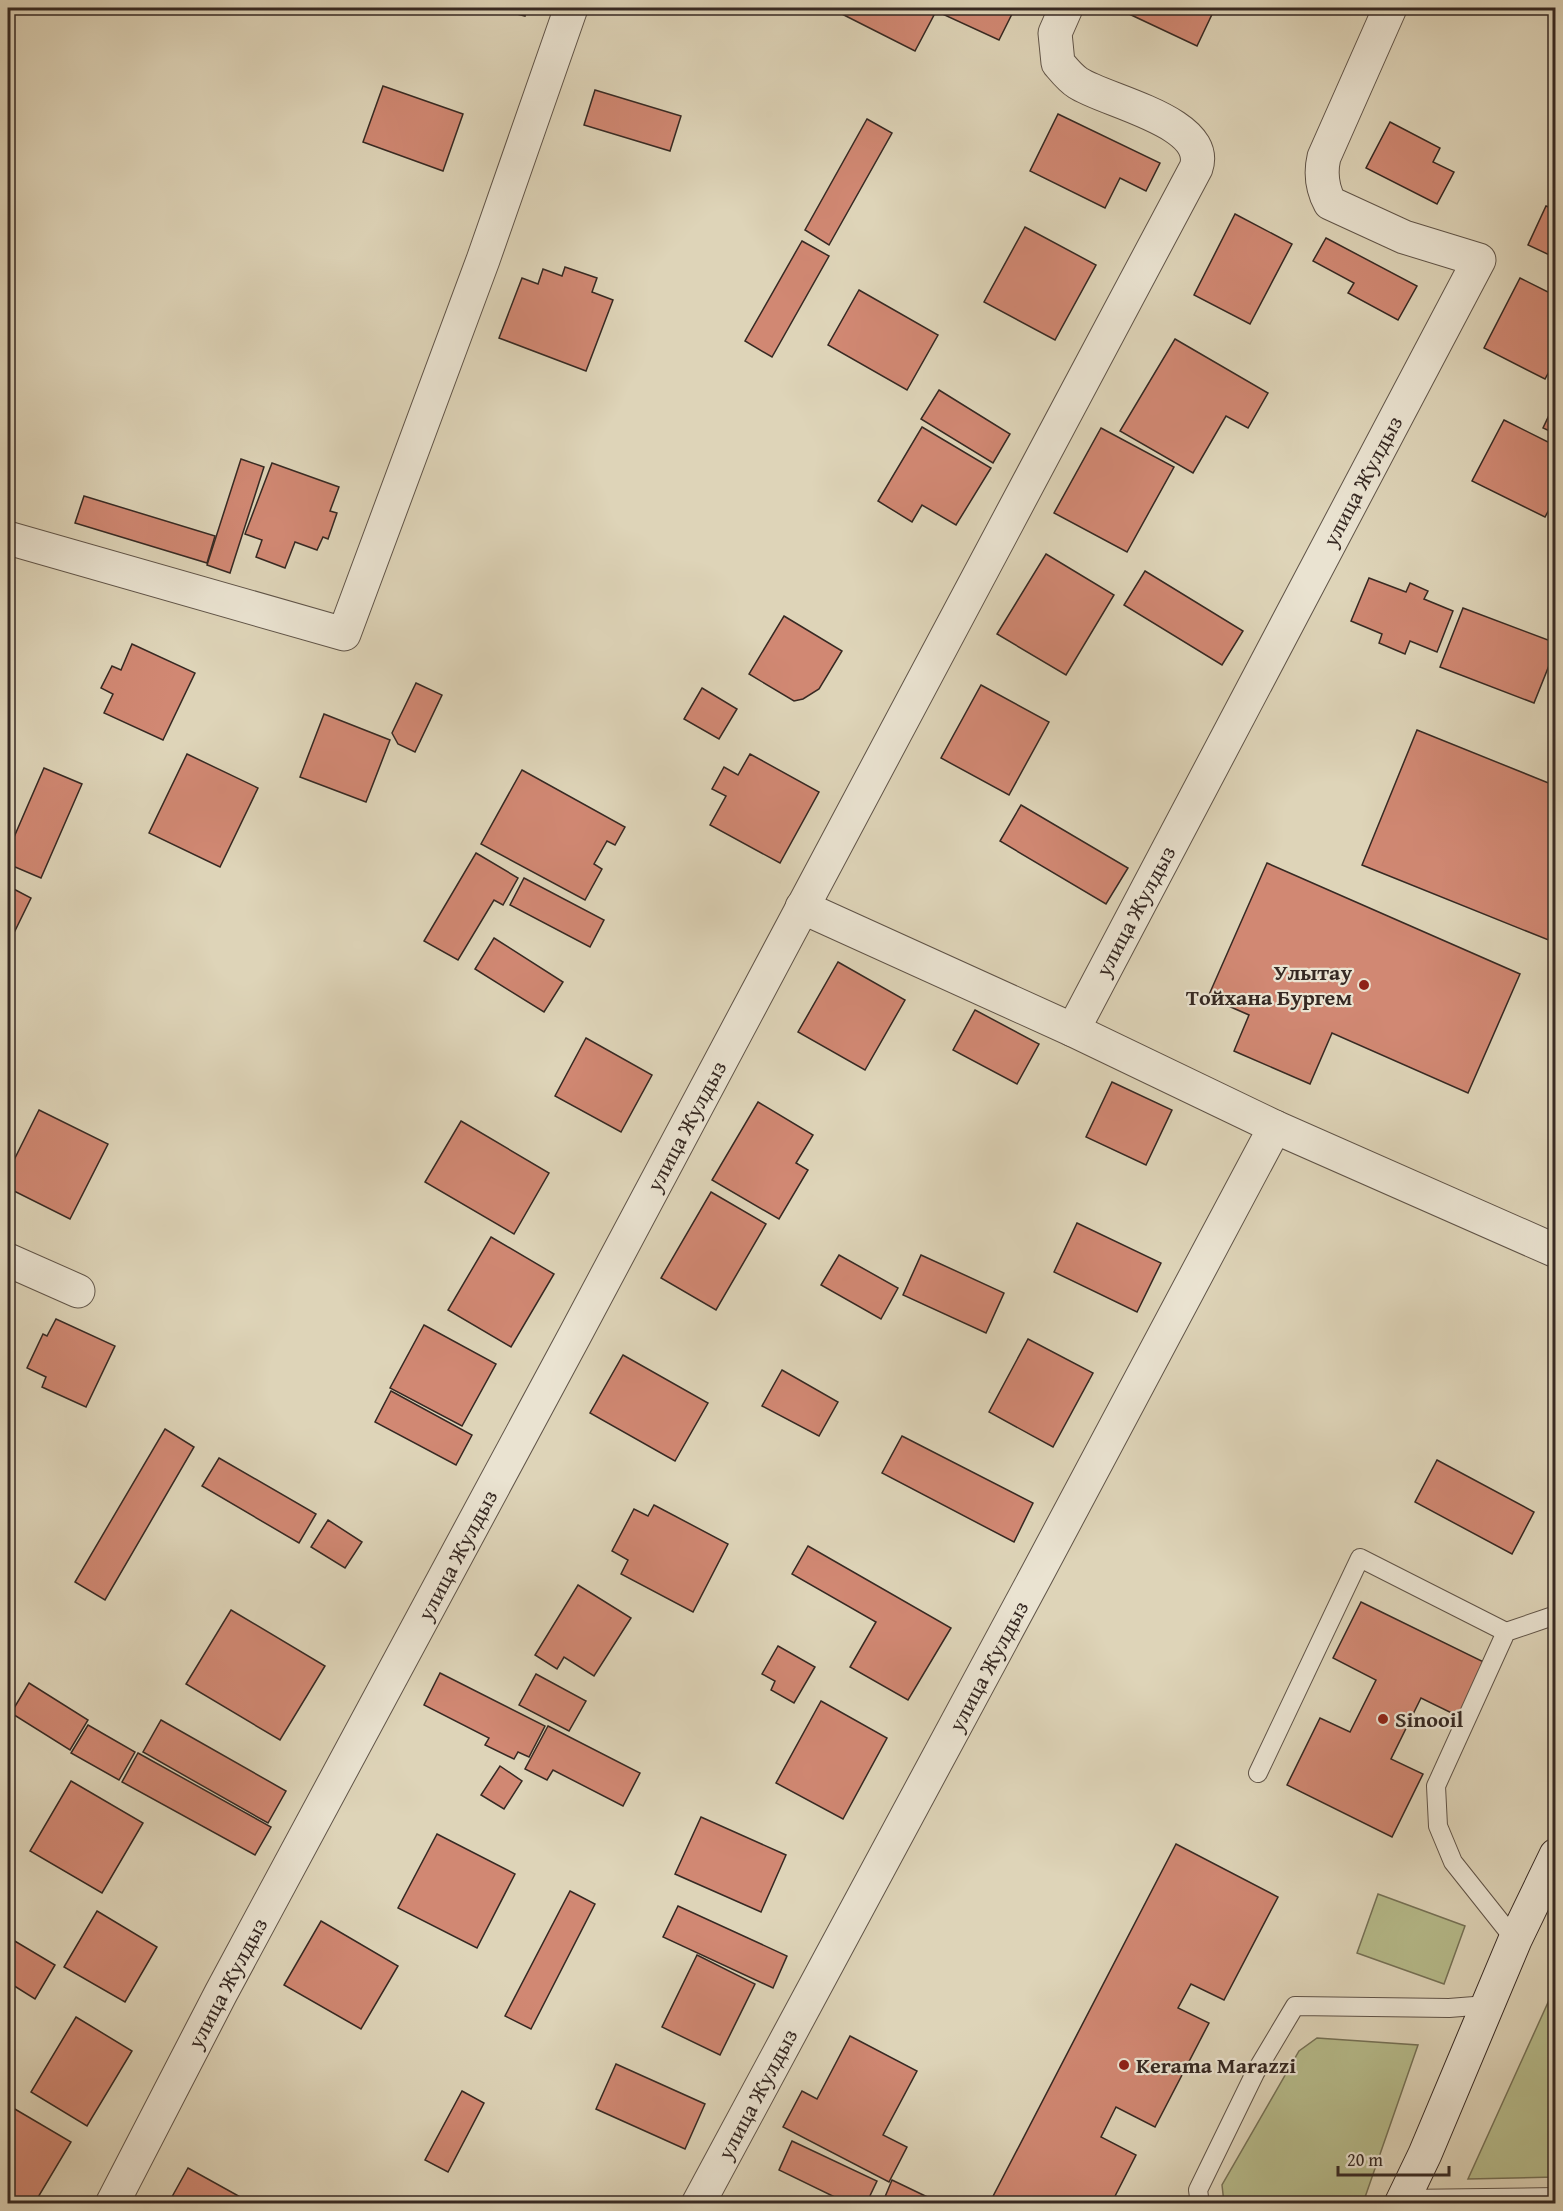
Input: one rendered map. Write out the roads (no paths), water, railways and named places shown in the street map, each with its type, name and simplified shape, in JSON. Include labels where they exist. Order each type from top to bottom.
[{"type":"street","points":[[8,538],[344,634],[483,260],[571,8]]},
{"type":"street","name":"улица Жулдыз","points":[[112,2204],[221,1993],[575,1335],[1199,159],[1191,140],[1182,132],[1165,121],[1078,83],[1058,63],[1055,33],[1066,8]]},
{"type":"street","name":"улица Жулдыз","points":[[1073,1030],[1479,260],[1404,237],[1330,203],[1325,193],[1321,168],[1324,157],[1390,8]]},
{"type":"street","points":[[802,907],[1073,1030],[1275,1127],[1556,1251]]},
{"type":"street","name":"улица Жулдыз","points":[[698,2204],[1032,1585],[1275,1127]]},
{"type":"street","points":[[8,1260],[78,1291]]},
{"type":"street","points":[[1402,2201],[1425,2154],[1515,1940],[1556,1854]]},
{"type":"lane","points":[[1258,1773],[1359,1558],[1506,1632],[1556,1615]]},
{"type":"lane","points":[[1506,1632],[1436,1786],[1438,1826],[1453,1863],[1515,1940]]},
{"type":"lane","points":[[1200,2204],[1198,2190],[1256,2073],[1295,2006],[1449,2008],[1487,2005]]},
{"type":"lane","points":[[1402,2201],[1556,2197]]},
{"type":"place","name":"Улытау Тойхана Бургем","points":[[1364,985]]},
{"type":"place","name":"Sinooil","points":[[1383,1719]]},
{"type":"place","name":"Kerama Marazzi","points":[[1124,2065]]}]
